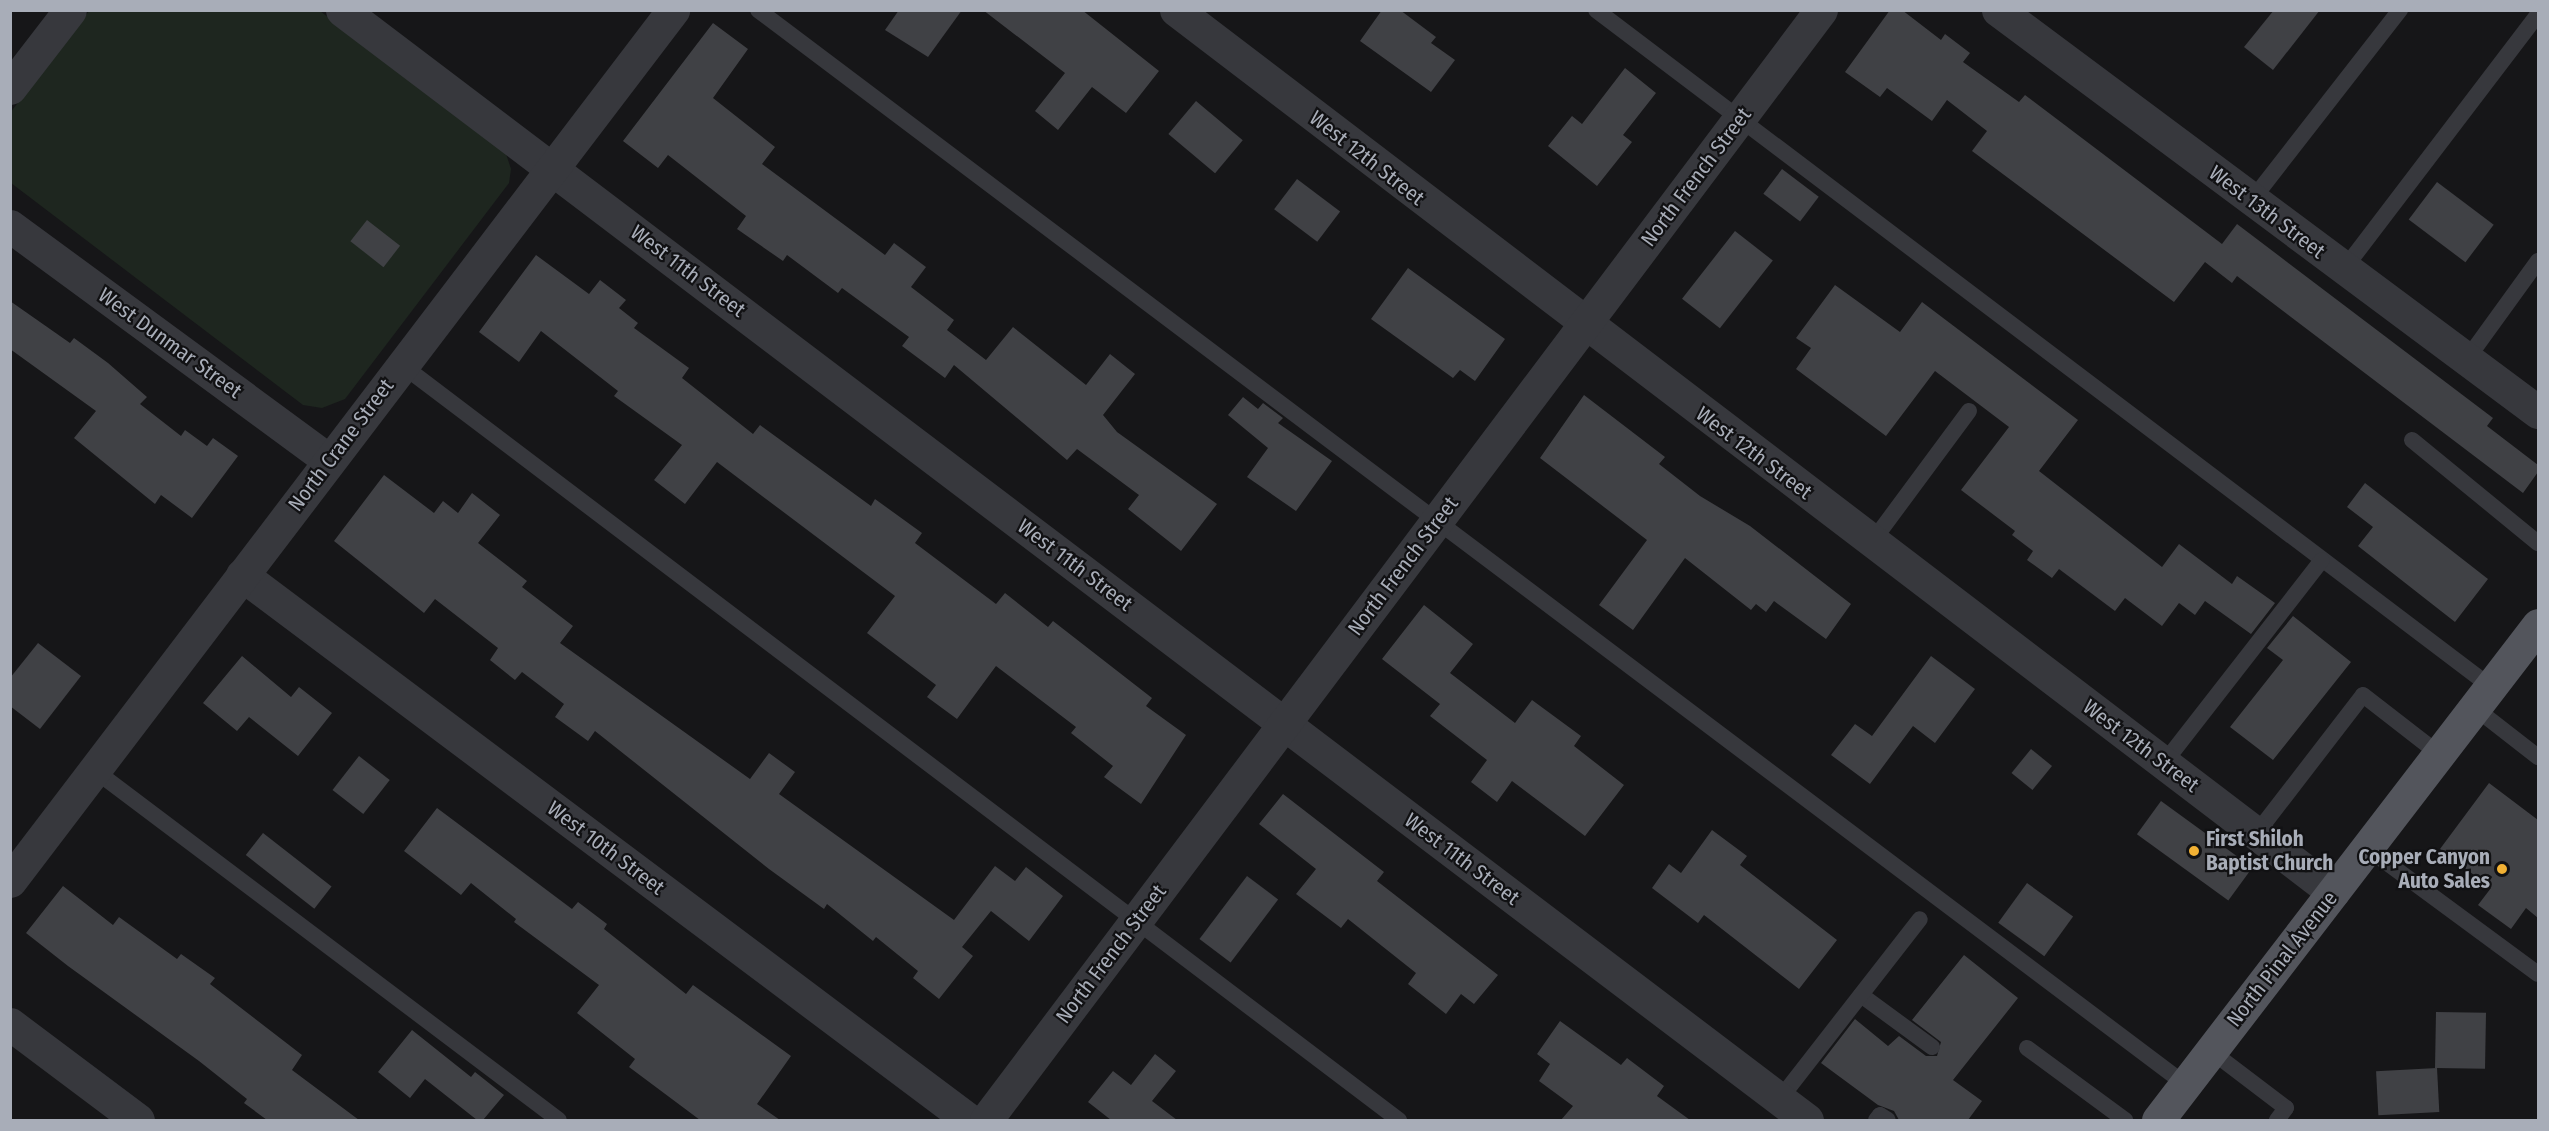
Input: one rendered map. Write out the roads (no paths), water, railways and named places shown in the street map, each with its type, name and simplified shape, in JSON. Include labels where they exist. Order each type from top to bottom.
[{"type":"main road","name":"North Pinal Avenue","points":[[2158,1120],[2538,625]]},
{"type":"street","points":[[10,88],[70,10]]},
{"type":"street","name":"West 11th Street","points":[[342,10],[1806,1120]]},
{"type":"street","name":"North Crane Street","points":[[10,881],[93,769],[674,10]]},
{"type":"street","name":"West 12th Street","points":[[1176,10],[1584,325],[2334,892]]},
{"type":"street","name":"North French Street","points":[[986,1120],[1821,10]]},
{"type":"street","name":"West 13th Street","points":[[1998,10],[2538,412]]},
{"type":"street","name":"West Dunmar Street","points":[[10,226],[329,460]]},
{"type":"street","name":"West 10th Street","points":[[242,575],[969,1120]]},
{"type":"street","points":[[10,1024],[138,1120]]},
{"type":"lane","points":[[758,10],[2186,1085]]},
{"type":"lane","points":[[1596,10],[2322,560],[2483,698],[2538,757]]},
{"type":"lane","points":[[2252,200],[2400,10]]},
{"type":"lane","points":[[2344,269],[2538,14]]},
{"type":"lane","points":[[2467,359],[2538,261]]},
{"type":"lane","points":[[402,365],[1399,1120]]},
{"type":"lane","points":[[1872,542],[1969,411]]},
{"type":"lane","points":[[2412,441],[2538,543]]},
{"type":"lane","points":[[2164,764],[2322,560]]},
{"type":"lane","points":[[2256,834],[2363,695],[2439,754]]},
{"type":"lane","points":[[93,769],[559,1120]]},
{"type":"lane","points":[[2367,849],[2538,974]]},
{"type":"lane","points":[[1779,1100],[1920,919]]},
{"type":"lane","points":[[1861,994],[1932,1047]]},
{"type":"lane","points":[[2027,1048],[2125,1120]]},
{"type":"lane","points":[[2211,1051],[2286,1108],[2277,1120]]},
{"type":"lane","points":[[1876,1120],[1880,1115],[1888,1120]]},
{"type":"place","name":"First Shiloh Baptist Church","points":[[2194,851]]},
{"type":"place","name":"Copper Canyon Auto Sales","points":[[2502,869]]}]
